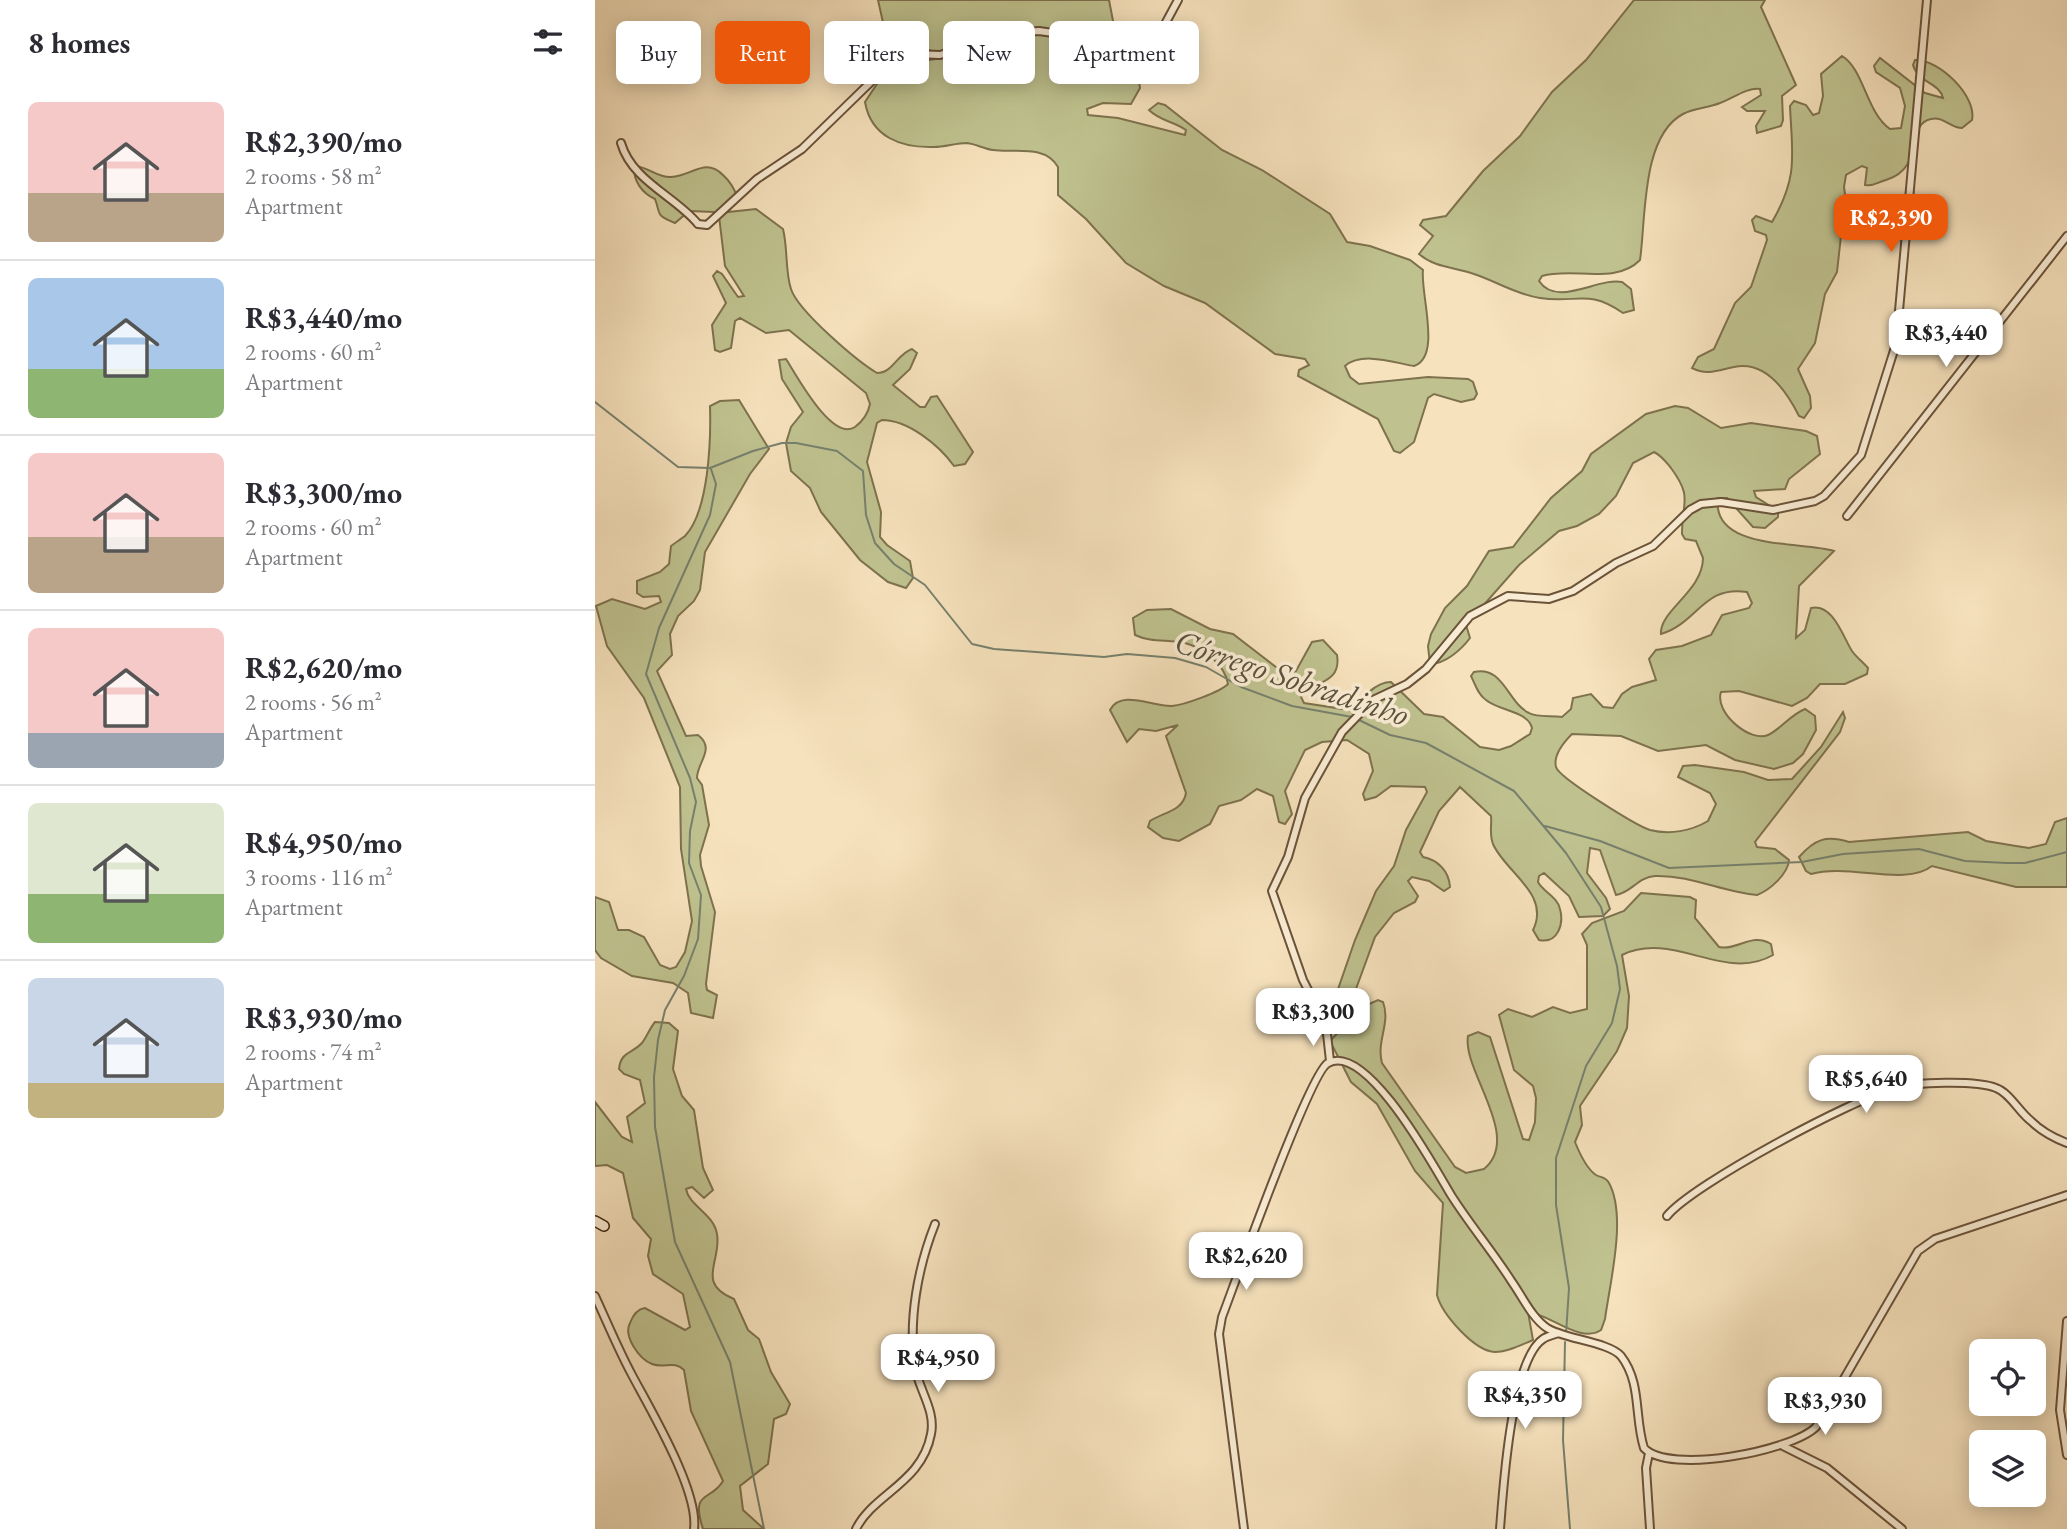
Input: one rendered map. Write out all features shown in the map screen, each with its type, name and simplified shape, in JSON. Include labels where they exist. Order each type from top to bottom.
[{"type":"street","points":[[621,143],[626,158],[645,178],[698,224],[707,225],[757,179],[801,149],[851,99],[895,63],[915,54],[940,55],[1010,33],[1039,31],[1074,36],[1115,56],[1129,57],[1158,37],[1178,0]]},
{"type":"street","points":[[1330,1061],[1327,1028],[1303,980],[1272,891],[1288,857],[1308,792],[1322,771],[1334,743],[1354,717],[1373,700],[1407,684],[1426,669],[1470,616],[1502,597],[1520,595],[1549,599],[1573,591],[1625,558],[1654,546],[1690,510],[1701,504],[1721,502],[1773,510],[1815,501],[1824,496],[1861,455],[1896,344],[1927,0]]},
{"type":"street","points":[[1847,516],[2067,236]]},
{"type":"street","points":[[1244,1529],[1219,1334],[1222,1317],[1304,1105],[1320,1068],[1330,1061],[1347,1062],[1373,1080],[1401,1115],[1461,1209],[1538,1320],[1558,1333],[1620,1355],[1637,1394],[1641,1438],[1649,1452],[1665,1458],[1719,1458],[1783,1446],[1800,1440],[1816,1427],[1918,1251],[1935,1238],[2067,1195]]},
{"type":"street","points":[[1667,1216],[1682,1200],[1723,1175],[1806,1129],[1895,1087],[1971,1085],[1996,1088],[2030,1121],[2067,1143]]},
{"type":"street","points":[[856,1529],[917,1466],[931,1436],[931,1416],[915,1369],[912,1337],[917,1290],[935,1224]]},
{"type":"street","points":[[595,1296],[631,1373],[650,1404],[692,1505],[694,1529]]},
{"type":"street","points":[[2067,1321],[2060,1410],[2067,1455]]},
{"type":"street","points":[[1500,1529],[1507,1447],[1520,1378],[1542,1339],[1558,1333]]},
{"type":"street","points":[[1783,1446],[1827,1468],[1902,1529]]},
{"type":"street","points":[[1649,1452],[1646,1468],[1650,1529]]},
{"type":"green space","points":[[878,0],[1109,0],[1113,21],[1049,21],[1049,84],[1139,84],[1140,88],[1131,104],[1103,103],[1087,109],[1088,115],[1118,118],[1185,135],[1186,130],[1149,110],[1158,103],[1165,105],[1222,150],[1262,170],[1330,214],[1347,242],[1370,246],[1410,260],[1423,270],[1428,338],[1427,350],[1422,360],[1414,366],[1379,359],[1360,359],[1345,366],[1350,377],[1359,384],[1428,377],[1468,379],[1473,382],[1477,394],[1474,399],[1461,402],[1434,394],[1428,398],[1414,442],[1400,453],[1394,451],[1378,419],[1298,376],[1299,370],[1309,365],[1305,359],[1275,354],[1205,303],[1164,286],[1126,263],[1086,219],[1058,195],[1058,167],[1045,155],[1028,151],[993,150],[967,143],[922,147],[889,138],[874,124],[865,102],[877,84],[929,84],[929,60],[943,58],[943,84],[1035,84],[1035,21],[943,21],[943,55],[929,50],[929,21],[883,21]]},
{"type":"green space","points":[[1634,0],[1765,0],[1761,7],[1796,85],[1782,96],[1781,126],[1757,133],[1756,126],[1765,111],[1747,111],[1742,107],[1761,95],[1760,89],[1750,90],[1715,105],[1683,114],[1669,125],[1659,140],[1653,159],[1645,202],[1640,260],[1619,272],[1554,274],[1542,276],[1539,281],[1547,289],[1556,292],[1622,282],[1631,289],[1634,310],[1623,313],[1611,305],[1591,299],[1531,296],[1425,259],[1419,254],[1433,236],[1420,225],[1423,220],[1446,216],[1483,171],[1520,136],[1552,92],[1586,60]]},
{"type":"green space","points":[[1842,56],[1855,70],[1875,112],[1890,129],[1901,128],[1905,106],[1900,88],[1876,72],[1874,66],[1880,58],[1925,93],[1943,98],[1937,89],[1919,76],[1913,65],[1915,60],[1925,61],[1945,72],[1969,100],[1972,120],[1962,128],[1935,119],[1923,123],[1906,166],[1886,180],[1865,185],[1867,168],[1862,166],[1846,175],[1844,187],[1848,216],[1841,236],[1837,272],[1825,294],[1815,343],[1798,369],[1810,396],[1811,408],[1804,418],[1799,416],[1782,388],[1756,368],[1745,366],[1708,372],[1692,368],[1698,357],[1714,349],[1735,303],[1751,287],[1767,240],[1766,235],[1755,231],[1752,220],[1756,216],[1772,222],[1781,206],[1790,178],[1790,106],[1794,101],[1806,105],[1813,115],[1819,113],[1823,96],[1821,74]]},
{"type":"green space","points":[[634,166],[666,177],[679,176],[704,167],[716,170],[730,183],[738,199],[728,212],[756,209],[783,229],[791,289],[805,310],[829,335],[877,373],[887,370],[907,351],[912,349],[917,353],[910,369],[893,385],[920,407],[925,407],[931,397],[937,396],[973,452],[965,464],[954,466],[931,442],[912,429],[892,421],[882,420],[877,423],[867,462],[881,512],[880,537],[910,561],[913,578],[906,588],[888,582],[860,560],[821,512],[810,488],[791,471],[786,443],[791,427],[803,412],[782,379],[779,360],[786,359],[826,417],[846,429],[855,427],[863,420],[870,404],[866,393],[789,330],[766,333],[740,318],[735,321],[731,348],[720,352],[715,350],[712,325],[726,303],[713,276],[717,271],[722,274],[738,297],[744,296],[725,266],[719,216],[714,212],[689,211],[675,223],[664,218],[655,199],[639,186]]},
{"type":"green space","points":[[739,400],[769,449],[750,474],[705,552],[700,590],[694,601],[678,616],[670,634],[672,655],[657,671],[686,736],[698,735],[703,740],[706,751],[697,778],[702,785],[709,825],[700,855],[701,866],[715,912],[706,984],[707,990],[717,995],[713,1018],[691,1013],[688,993],[673,983],[632,976],[601,958],[595,950],[595,897],[609,902],[618,930],[629,930],[644,937],[660,965],[670,969],[676,967],[685,952],[692,921],[681,849],[680,787],[644,698],[607,646],[596,606],[612,599],[645,609],[661,602],[659,596],[643,597],[637,593],[637,581],[660,572],[669,564],[671,546],[685,536],[693,525],[704,493],[707,474],[710,406],[720,401]]},
{"type":"green space","points":[[1675,406],[1688,408],[1721,428],[1751,423],[1806,431],[1817,436],[1820,454],[1789,479],[1785,489],[1754,491],[1756,497],[1778,511],[1778,517],[1765,528],[1753,527],[1727,498],[1718,498],[1720,515],[1729,527],[1761,541],[1834,551],[1799,586],[1796,638],[1805,630],[1811,608],[1825,611],[1836,622],[1852,651],[1868,668],[1867,674],[1845,684],[1820,684],[1807,698],[1792,706],[1739,691],[1721,692],[1720,700],[1728,717],[1753,735],[1768,735],[1805,709],[1815,716],[1816,730],[1803,754],[1793,763],[1774,769],[1735,760],[1706,745],[1658,751],[1621,736],[1572,734],[1558,753],[1556,767],[1584,791],[1642,827],[1665,832],[1680,831],[1708,821],[1716,804],[1710,793],[1678,777],[1683,766],[1695,765],[1744,772],[1768,780],[1792,779],[1821,747],[1843,712],[1845,718],[1840,732],[1755,842],[1757,847],[1775,849],[1789,860],[1785,871],[1773,885],[1757,895],[1682,878],[1655,876],[1644,879],[1616,895],[1600,850],[1590,848],[1587,873],[1606,898],[1610,909],[1603,916],[1579,917],[1569,896],[1544,873],[1539,876],[1538,882],[1558,905],[1561,921],[1555,936],[1539,940],[1533,930],[1537,917],[1536,905],[1524,884],[1493,844],[1491,816],[1460,787],[1439,811],[1420,852],[1423,857],[1442,867],[1450,887],[1444,891],[1429,881],[1412,877],[1408,881],[1418,896],[1415,902],[1394,913],[1375,937],[1349,1008],[1337,1022],[1333,1017],[1335,998],[1355,940],[1376,891],[1394,866],[1406,830],[1427,792],[1425,787],[1391,786],[1376,797],[1365,800],[1363,794],[1373,771],[1369,754],[1347,740],[1322,742],[1305,750],[1285,791],[1292,814],[1285,824],[1279,822],[1273,796],[1257,789],[1241,800],[1219,806],[1210,824],[1179,841],[1163,838],[1148,827],[1150,821],[1181,804],[1186,793],[1166,736],[1178,725],[1156,731],[1139,729],[1127,742],[1110,710],[1115,704],[1129,700],[1164,706],[1178,705],[1210,694],[1228,684],[1223,670],[1206,653],[1185,643],[1135,635],[1133,618],[1147,610],[1171,609],[1210,629],[1233,634],[1285,674],[1296,671],[1312,642],[1323,640],[1337,655],[1335,672],[1301,697],[1304,703],[1356,711],[1369,692],[1391,682],[1424,714],[1443,717],[1480,747],[1499,750],[1511,746],[1530,734],[1532,728],[1525,718],[1483,698],[1471,676],[1474,672],[1484,671],[1499,679],[1522,708],[1533,715],[1562,717],[1571,709],[1573,698],[1591,694],[1603,707],[1613,708],[1622,694],[1632,687],[1656,680],[1649,659],[1656,650],[1682,646],[1711,635],[1722,615],[1749,608],[1752,603],[1747,592],[1732,591],[1720,594],[1674,629],[1661,634],[1667,617],[1696,581],[1703,558],[1696,541],[1685,539],[1682,534],[1685,500],[1682,486],[1671,468],[1654,452],[1633,463],[1616,496],[1599,514],[1577,526],[1559,531],[1519,565],[1466,625],[1470,638],[1457,652],[1441,662],[1430,664],[1428,646],[1431,634],[1445,608],[1467,586],[1489,551],[1513,547],[1551,498],[1582,471],[1591,454],[1646,414]]},
{"type":"green space","points":[[2067,818],[2067,887],[2016,887],[1932,866],[1907,875],[1842,871],[1811,874],[1806,871],[1799,857],[1816,842],[1827,839],[1849,842],[1968,832],[1986,841],[2029,848],[2046,844],[2055,822]]},
{"type":"green space","points":[[1641,893],[1690,897],[1696,900],[1695,918],[1719,947],[1764,941],[1771,944],[1773,955],[1755,962],[1736,963],[1660,948],[1641,949],[1622,955],[1629,996],[1627,1028],[1617,1051],[1580,1106],[1582,1125],[1575,1142],[1589,1169],[1609,1183],[1617,1213],[1616,1249],[1605,1319],[1601,1330],[1584,1333],[1528,1312],[1533,1340],[1505,1351],[1487,1350],[1460,1330],[1445,1312],[1437,1295],[1443,1203],[1415,1171],[1377,1104],[1351,1082],[1330,1041],[1362,1007],[1378,1000],[1383,1002],[1385,1017],[1382,1063],[1455,1167],[1466,1173],[1484,1169],[1494,1156],[1497,1140],[1494,1122],[1473,1067],[1468,1036],[1478,1032],[1490,1037],[1523,1139],[1529,1140],[1535,1122],[1536,1098],[1533,1086],[1514,1070],[1499,1015],[1508,1009],[1532,1017],[1553,1007],[1570,1013],[1587,1009],[1587,945],[1582,934],[1592,923],[1624,911]]},
{"type":"green space","points":[[655,1022],[669,1023],[678,1031],[673,1069],[682,1096],[694,1110],[703,1168],[713,1190],[704,1198],[692,1187],[686,1189],[715,1227],[718,1244],[713,1279],[722,1293],[734,1299],[748,1330],[759,1339],[771,1372],[790,1404],[786,1414],[774,1419],[768,1464],[740,1486],[743,1510],[764,1529],[703,1529],[700,1502],[723,1481],[691,1411],[684,1370],[676,1366],[652,1364],[637,1352],[630,1340],[628,1328],[631,1320],[645,1308],[685,1330],[690,1327],[683,1294],[653,1274],[648,1256],[651,1239],[633,1218],[623,1173],[607,1165],[595,1166],[595,1102],[622,1137],[632,1142],[627,1117],[645,1103],[640,1080],[624,1074],[619,1069],[620,1063],[627,1053],[642,1043]]},
{"type":"waterway","name":"Córrego Sobradinho","points":[[595,402],[678,467],[710,468],[782,443],[837,451],[863,471],[866,515],[875,543],[894,564],[925,585],[972,644],[994,649],[1104,657],[1127,654],[1175,658],[1206,667],[1241,687],[1292,706],[1352,717]]},
{"type":"waterway","points":[[711,469],[716,484],[710,515],[659,628],[646,674],[690,778],[696,802],[690,831],[689,863],[701,895],[698,939],[684,976],[665,1010],[658,1040],[654,1077],[655,1127],[675,1242],[730,1362],[764,1529]]},
{"type":"waterway","name":"Córrego Sobradinho","points":[[1357,719],[1390,735],[1426,743],[1514,791],[1566,853],[1601,907],[1617,966],[1620,989],[1612,1023],[1586,1066],[1556,1158],[1556,1205],[1569,1288],[1566,1334]]},
{"type":"waterway","points":[[1545,826],[1600,841],[1669,868],[1802,862],[1843,854],[1919,849],[1965,861],[2025,863],[2067,852]]},
{"type":"waterway","name":"Córrego Sobradinho","points":[[1565,1342],[1563,1440],[1570,1529]]}]
